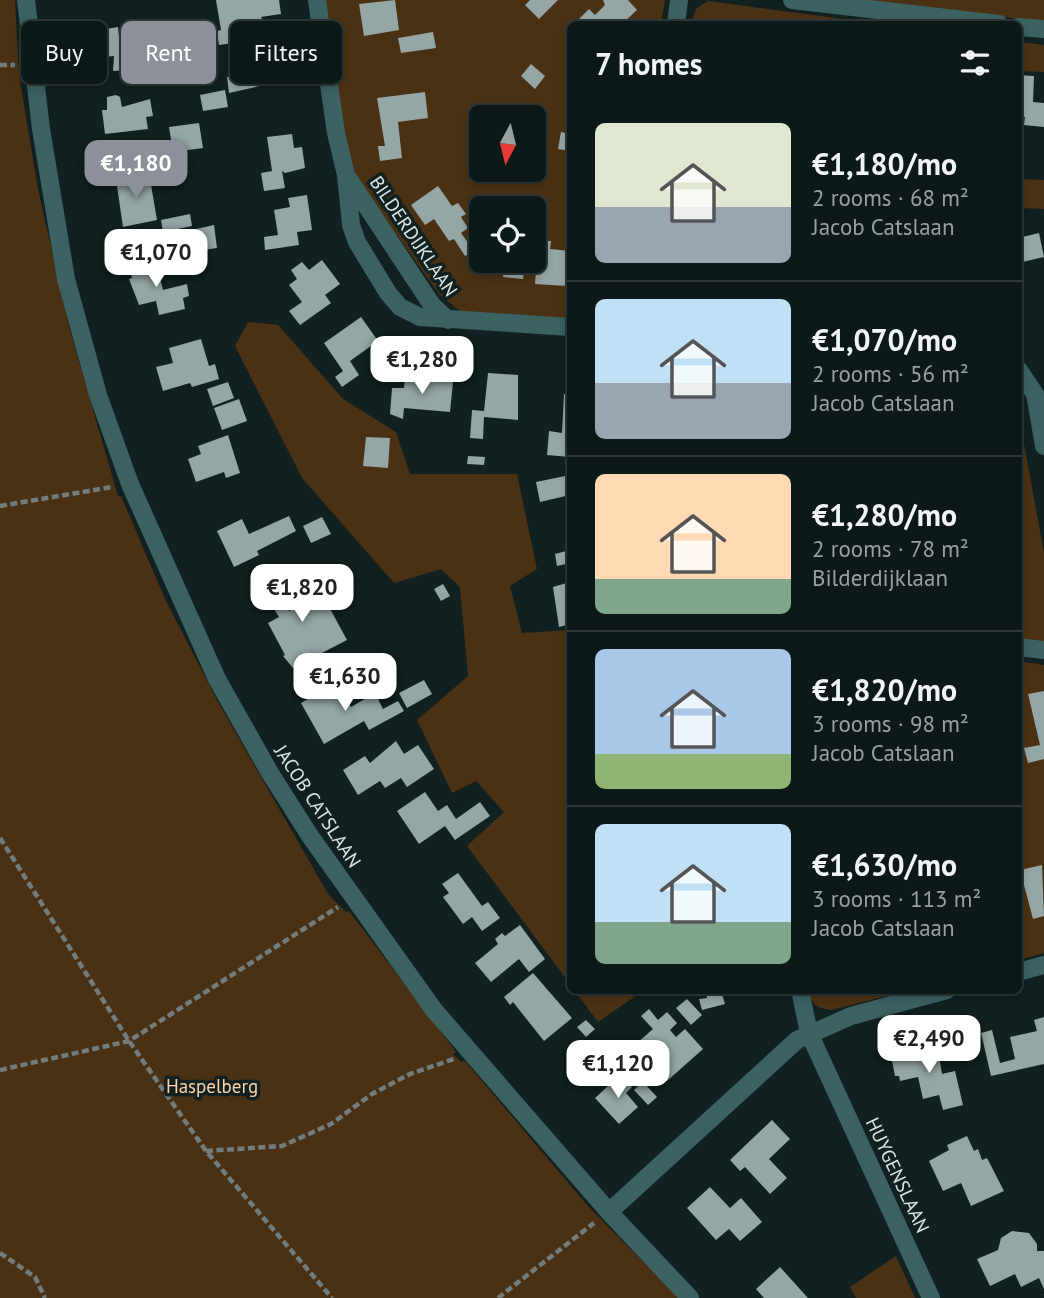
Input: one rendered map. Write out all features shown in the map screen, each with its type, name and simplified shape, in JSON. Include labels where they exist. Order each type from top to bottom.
[{"type":"street","name":"JACOB CATSLAAN","points":[[26,0],[41,129],[66,279],[98,395],[130,484],[218,679],[270,773],[434,1010],[608,1212],[690,1298]]},
{"type":"street","name":"BILDERDIJKLAAN","points":[[317,0],[336,133],[346,175],[348,209],[357,242],[388,293],[409,313],[448,320],[567,327]]},
{"type":"street","points":[[676,21],[678,0]]},
{"type":"street","points":[[792,0],[973,21]]},
{"type":"street","points":[[1022,27],[1044,29]]},
{"type":"street","name":"BILDERDIJKLAAN","points":[[346,175],[432,305],[448,320]]},
{"type":"street","points":[[1022,375],[1035,394],[1044,446]]},
{"type":"street","points":[[1022,647],[1044,650]]},
{"type":"street","points":[[1022,971],[1044,965]]},
{"type":"street","name":"HUYGENSLAAN","points":[[801,994],[810,1033],[931,1298]]},
{"type":"street","points":[[608,1212],[797,1040],[851,1016],[932,994]]},
{"type":"path","points":[[0,506],[130,484]]},
{"type":"path","points":[[0,838],[129,1041],[206,1151],[332,1298]]},
{"type":"path","points":[[0,1070],[129,1041],[354,897]]},
{"type":"path","points":[[206,1151],[282,1146],[331,1125],[372,1094],[411,1074],[471,1053]]},
{"type":"path","points":[[498,1298],[608,1212]]},
{"type":"path","points":[[0,1253],[35,1277],[45,1298]]},
{"type":"green space","name":"Haspelberg","points":[[0,0],[15,0],[19,75],[38,189],[69,327],[118,496],[121,496],[165,599],[217,700],[328,894],[346,912],[349,911],[456,1052],[453,1054],[461,1062],[465,1061],[588,1206],[679,1298],[0,1298]]},
{"type":"green space","points":[[322,0],[665,0],[662,21],[567,21],[567,321],[460,311],[439,294],[364,189],[350,164],[335,84],[342,84],[342,21],[325,21]]},
{"type":"green space","points":[[862,0],[1044,0],[1044,22]]},
{"type":"green space","points":[[708,1],[858,21],[692,21],[696,9]]},
{"type":"green space","points":[[1022,42],[1044,45],[1044,72],[1022,71]]},
{"type":"green space","points":[[1022,179],[1044,180],[1044,209],[1022,208]]},
{"type":"green space","points":[[248,322],[278,325],[343,399],[396,432],[410,474],[517,474],[537,569],[510,586],[522,633],[567,630],[567,980],[467,846],[504,812],[476,781],[452,793],[417,720],[468,676],[460,587],[441,569],[394,583],[302,478],[235,346]]},
{"type":"green space","points":[[1022,433],[1044,553],[1044,642],[1022,643]]},
{"type":"green space","points":[[1022,662],[1044,665],[1044,953],[1022,959]]},
{"type":"green space","points":[[577,994],[639,994],[598,1022]]},
{"type":"green space","points":[[809,994],[894,994],[832,1010],[823,1009],[811,1000]]},
{"type":"green space","points":[[896,1256],[915,1298],[856,1298],[850,1287]]},
{"type":"building","points":[[216,0],[279,0],[281,14],[261,17],[263,21],[230,21],[230,44],[219,45],[217,31],[221,30]]},
{"type":"building","points":[[395,0],[399,30],[364,36],[359,4]]},
{"type":"building","points":[[530,0],[558,0],[539,19],[525,5]]},
{"type":"building","points":[[603,0],[628,0],[637,10],[625,21],[577,21],[589,9],[595,15],[605,5]]},
{"type":"building","points":[[118,27],[121,70],[113,71],[114,56],[107,57],[107,29]]},
{"type":"building","points":[[433,32],[436,48],[401,53],[398,38]]},
{"type":"building","points":[[531,64],[545,76],[535,89],[521,76]]},
{"type":"building","points":[[1022,75],[1034,76],[1033,102],[1044,103],[1044,127],[1024,125],[1025,117],[1022,117]]},
{"type":"building","points":[[230,76],[230,84],[269,84],[229,93],[227,77]]},
{"type":"building","points":[[225,90],[228,107],[203,111],[200,95]]},
{"type":"building","points":[[425,92],[428,118],[398,122],[402,158],[380,161],[378,146],[385,146],[377,98]]},
{"type":"building","points":[[107,97],[120,97],[122,107],[150,99],[153,116],[146,117],[148,129],[105,134],[102,110],[107,110]]},
{"type":"building","points":[[199,123],[203,148],[173,152],[169,127]]},
{"type":"building","points":[[561,132],[567,133],[567,150],[558,149]]},
{"type":"building","points":[[292,134],[294,148],[302,147],[305,168],[285,173],[282,171],[285,188],[264,191],[261,173],[272,171],[267,137]]},
{"type":"building","points":[[149,173],[157,220],[123,227],[116,179],[131,176],[132,181],[137,180],[136,176]]},
{"type":"building","points":[[438,186],[452,206],[458,203],[466,214],[461,217],[468,228],[461,233],[469,244],[469,254],[465,256],[454,239],[449,241],[434,219],[425,225],[411,205]]},
{"type":"building","points":[[307,195],[312,230],[297,232],[299,245],[265,250],[264,237],[278,235],[274,210],[290,207],[288,198]]},
{"type":"building","points":[[190,214],[192,226],[163,232],[161,220]]},
{"type":"building","points":[[214,225],[217,248],[190,252],[187,231]]},
{"type":"building","points":[[1039,233],[1044,257],[1022,262],[1022,237]]},
{"type":"building","points":[[546,241],[551,241],[550,249],[567,251],[567,286],[535,284],[536,273],[546,273]]},
{"type":"building","points":[[322,260],[340,284],[325,295],[331,303],[300,325],[289,311],[302,302],[289,285],[297,279],[291,270],[302,262],[309,270]]},
{"type":"building","points":[[156,261],[163,290],[187,284],[189,296],[183,298],[185,309],[159,315],[156,301],[139,305],[129,279],[132,278],[129,267]]},
{"type":"building","points":[[504,273],[524,273],[523,279],[503,277]]},
{"type":"building","points":[[361,317],[378,341],[350,361],[359,375],[342,387],[335,377],[343,371],[324,343]]},
{"type":"building","points":[[201,339],[209,366],[215,364],[219,379],[192,387],[190,383],[163,391],[156,367],[173,363],[169,348]]},
{"type":"building","points":[[488,373],[518,375],[518,420],[484,417],[483,439],[470,438],[472,410],[484,411]]},
{"type":"building","points":[[405,378],[453,382],[450,412],[404,408],[403,419],[390,414],[392,388],[404,388]]},
{"type":"building","points":[[228,382],[234,398],[213,406],[207,389]]},
{"type":"building","points":[[564,394],[567,394],[567,457],[547,455],[549,431],[562,433]]},
{"type":"building","points":[[239,399],[247,421],[222,430],[214,408]]},
{"type":"building","points":[[228,435],[240,473],[226,478],[224,472],[196,482],[188,459],[201,454],[198,446]]},
{"type":"building","points":[[366,437],[390,438],[388,468],[363,466]]},
{"type":"building","points":[[468,456],[485,457],[484,465],[467,464]]},
{"type":"building","points":[[567,476],[567,496],[540,502],[536,482]]},
{"type":"building","points":[[289,516],[296,531],[257,551],[259,555],[234,567],[217,531],[242,519],[249,534]]},
{"type":"building","points":[[322,517],[331,534],[311,543],[303,526]]},
{"type":"building","points":[[567,551],[567,564],[557,566],[555,554]]},
{"type":"building","points":[[284,573],[295,593],[283,599],[289,611],[322,594],[347,640],[293,668],[283,656],[285,655],[268,623],[279,617],[260,586]]},
{"type":"building","points":[[567,583],[567,625],[559,627],[553,587]]},
{"type":"building","points":[[443,584],[450,596],[441,601],[434,589]]},
{"type":"building","points":[[424,680],[432,694],[407,708],[399,693]]},
{"type":"building","points":[[338,682],[351,707],[375,693],[383,709],[398,701],[404,711],[369,730],[364,721],[324,744],[301,703]]},
{"type":"building","points":[[1044,691],[1044,759],[1028,763],[1024,748],[1040,745],[1028,694]]},
{"type":"building","points":[[396,741],[404,754],[418,745],[434,769],[407,787],[401,778],[385,788],[380,781],[358,795],[343,770],[365,756],[370,763]]},
{"type":"building","points":[[425,792],[438,811],[447,805],[456,819],[480,802],[490,816],[455,840],[445,826],[419,844],[397,811]]},
{"type":"building","points":[[1042,865],[1044,916],[1033,919],[1022,870]]},
{"type":"building","points":[[458,873],[482,906],[488,902],[500,918],[482,931],[472,917],[463,924],[443,897],[449,893],[442,884]]},
{"type":"building","points":[[520,925],[545,959],[529,972],[519,959],[491,982],[475,963],[498,944],[495,939],[502,933],[505,936]]},
{"type":"building","points":[[533,973],[572,1018],[544,1041],[513,1002],[510,1005],[504,997]]},
{"type":"building","points":[[706,994],[722,994],[725,1004],[702,1010],[699,999],[707,998]]},
{"type":"building","points":[[687,999],[702,1015],[691,1025],[676,1008]]},
{"type":"building","points":[[649,1009],[658,1020],[667,1012],[677,1023],[670,1030],[676,1037],[685,1029],[703,1049],[667,1081],[637,1043],[653,1029],[641,1016]]},
{"type":"building","points":[[1044,1017],[1044,1064],[991,1076],[981,1033],[992,1030],[1000,1063],[1015,1059],[1010,1037],[1037,1031],[1034,1020]]},
{"type":"building","points":[[586,1020],[595,1029],[586,1037],[577,1027]]},
{"type":"building","points":[[937,1044],[942,1074],[955,1071],[963,1105],[943,1110],[939,1095],[923,1099],[918,1077],[900,1081],[899,1076],[895,1076],[892,1061],[895,1060],[894,1054]]},
{"type":"building","points":[[633,1047],[648,1063],[640,1071],[625,1054]]},
{"type":"building","points":[[621,1074],[632,1087],[626,1093],[638,1107],[619,1124],[595,1098]]},
{"type":"building","points":[[643,1082],[657,1097],[648,1105],[634,1090]]},
{"type":"building","points":[[772,1120],[790,1139],[769,1159],[787,1178],[770,1194],[745,1167],[740,1171],[730,1160]]},
{"type":"building","points":[[967,1136],[974,1151],[978,1149],[982,1160],[987,1158],[1004,1191],[971,1206],[961,1183],[943,1191],[929,1161],[949,1150],[947,1145]]},
{"type":"building","points":[[710,1187],[730,1208],[741,1198],[762,1222],[740,1241],[729,1229],[716,1240],[687,1208]]},
{"type":"building","points":[[1012,1231],[1029,1233],[1037,1244],[1037,1251],[1044,1251],[1044,1289],[1039,1278],[1021,1287],[1015,1274],[990,1286],[977,1259],[998,1250],[1001,1238]]},
{"type":"building","points":[[780,1267],[808,1298],[764,1298],[756,1289]]}]
